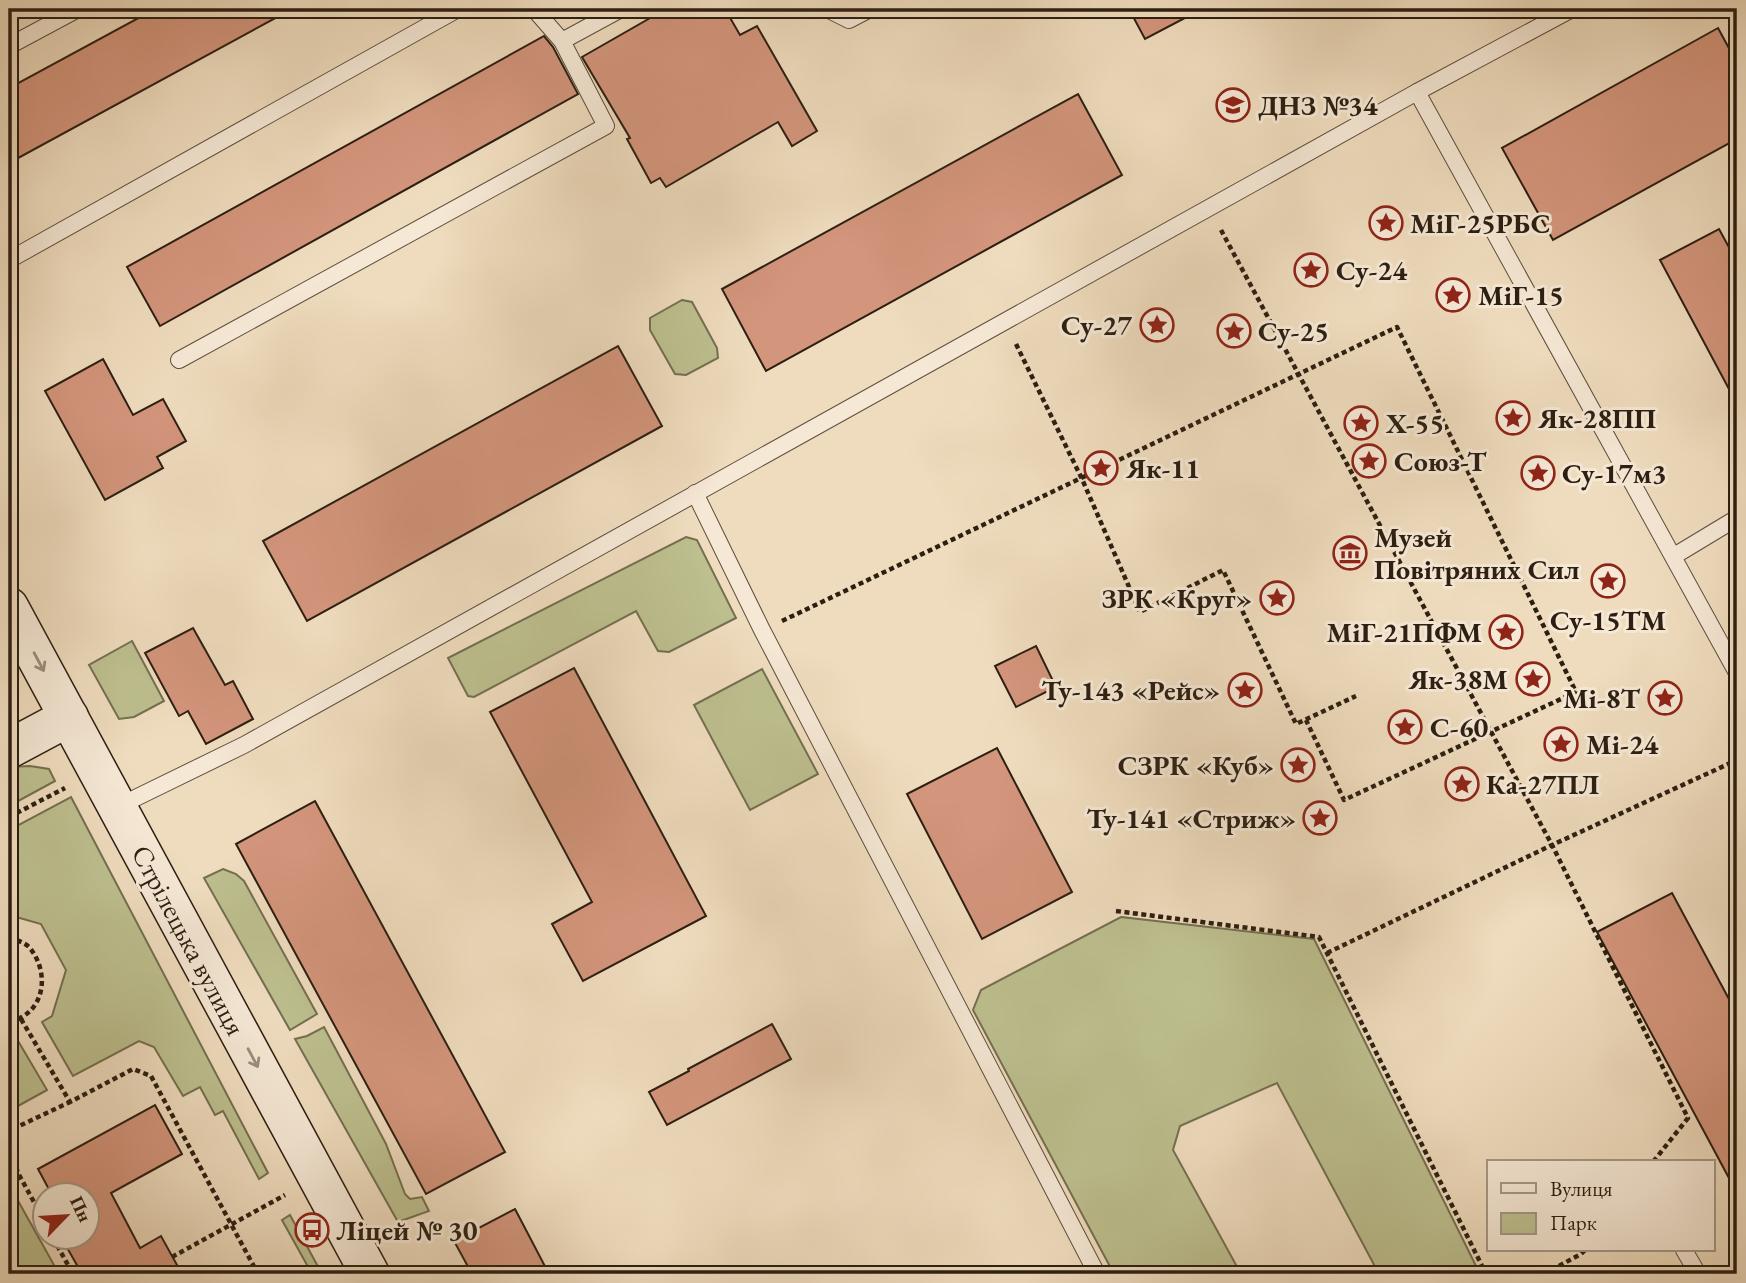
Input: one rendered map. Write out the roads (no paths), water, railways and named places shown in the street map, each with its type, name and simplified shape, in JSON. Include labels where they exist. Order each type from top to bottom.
[{"type":"main road","name":"Стрілецька вулиця","points":[[9,607],[370,1274]]},
{"type":"main road","points":[[9,749],[69,718]]},
{"type":"lane","points":[[9,46],[78,9]]},
{"type":"lane","points":[[9,260],[458,9]]},
{"type":"lane","points":[[179,360],[606,127],[562,41],[534,9]]},
{"type":"lane","points":[[562,41],[621,9]]},
{"type":"lane","points":[[827,9],[849,20],[870,9]]},
{"type":"lane","points":[[117,807],[244,745],[1417,92],[1572,9]]},
{"type":"lane","points":[[1417,92],[1737,673]]},
{"type":"lane","points":[[695,493],[762,630],[1097,1274]]},
{"type":"lane","points":[[1674,556],[1737,518]]},
{"type":"lane","points":[[1685,1252],[1698,1274]]},
{"type":"place","name":"ДНЗ №34","points":[[1233,105]]},
{"type":"place","name":"МіГ-25РБС","points":[[1386,223]]},
{"type":"place","name":"Су-24","points":[[1311,270]]},
{"type":"place","name":"МіГ-15","points":[[1453,295]]},
{"type":"place","name":"Су-27","points":[[1157,325]]},
{"type":"place","name":"Су-25","points":[[1234,331]]},
{"type":"place","name":"Як-28ПП","points":[[1513,418]]},
{"type":"place","name":"Х-55","points":[[1361,423]]},
{"type":"place","name":"Союз-Т","points":[[1369,461]]},
{"type":"place","name":"Як-11","points":[[1101,468]]},
{"type":"place","name":"Су-17м3","points":[[1538,473]]},
{"type":"place","name":"Музей Повітряних Сил","points":[[1350,553]]},
{"type":"place","name":"Су-15ТМ","points":[[1608,581]]},
{"type":"place","name":"ЗРК «Круг»","points":[[1277,598]]},
{"type":"place","name":"МіГ-21ПФМ","points":[[1506,632]]},
{"type":"place","name":"Як-38М","points":[[1533,679]]},
{"type":"place","name":"Ту-143 «Рейс»","points":[[1245,690]]},
{"type":"place","name":"Мі-8Т","points":[[1665,698]]},
{"type":"place","name":"С-60","points":[[1405,727]]},
{"type":"place","name":"Мі-24","points":[[1561,744]]},
{"type":"place","name":"СЗРК «Куб»","points":[[1298,765]]},
{"type":"place","name":"Ка-27ПЛ","points":[[1462,784]]},
{"type":"place","name":"Ту-141 «Стриж»","points":[[1320,818]]},
{"type":"place","name":"Ліцей № 30","points":[[312,1230]]}]
